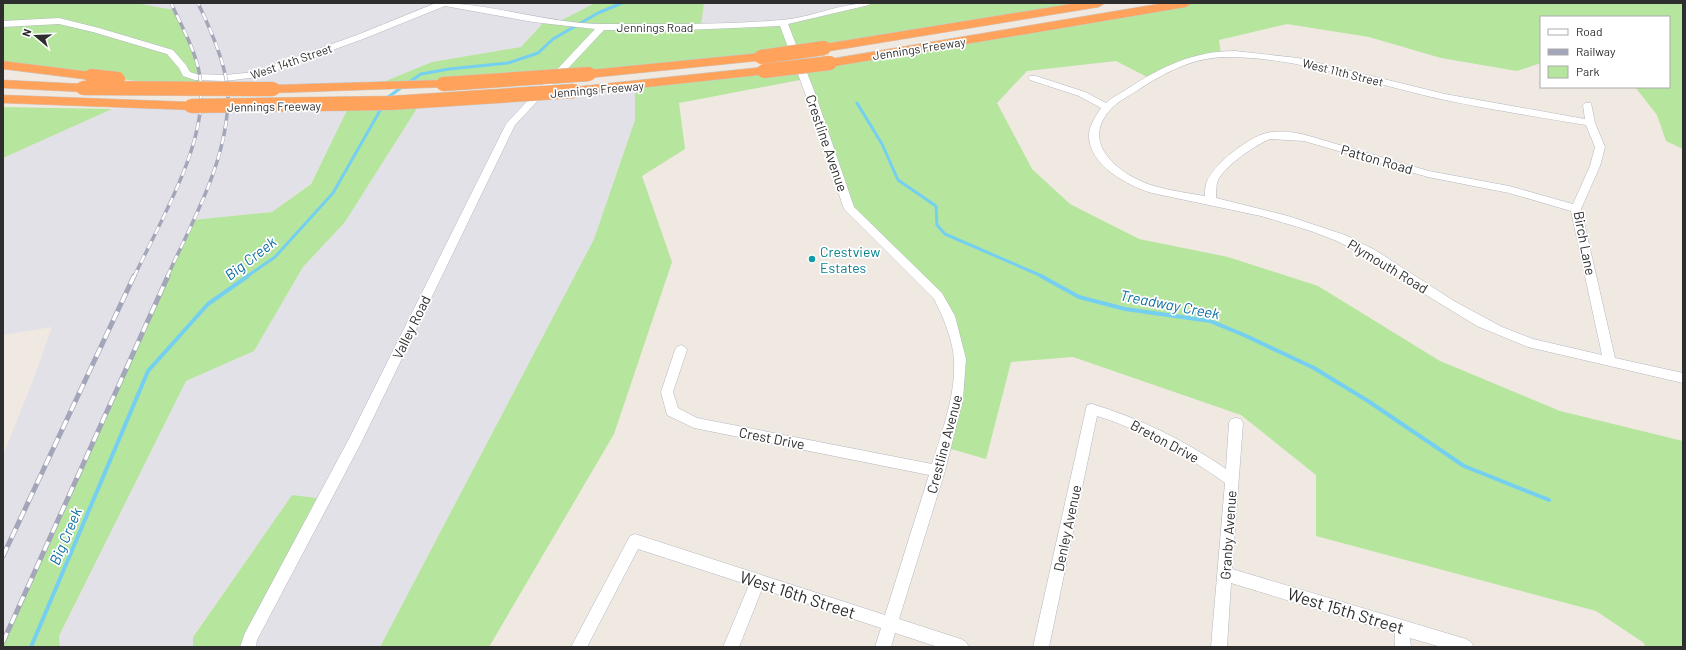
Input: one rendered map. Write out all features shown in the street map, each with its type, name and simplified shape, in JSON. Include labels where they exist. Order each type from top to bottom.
[{"type":"highway","name":"Jennings Freeway","points":[[3,84],[83,88],[273,89],[465,83],[589,74],[761,57],[1099,3]]},
{"type":"highway","name":"Jennings Freeway","points":[[54,105],[137,109],[191,106],[391,103],[574,91],[830,63],[1186,3]]},
{"type":"highway","points":[[3,65],[145,82],[273,89]]},
{"type":"highway","points":[[3,99],[54,105]]},
{"type":"highway","points":[[3,107],[54,105]]},
{"type":"street","name":"Jennings Road","points":[[444,3],[500,14],[596,26],[685,27],[783,23],[866,3]]},
{"type":"street","name":"West 14th Street","points":[[3,24],[59,21],[80,25],[170,52],[183,66],[186,74],[195,77],[239,78],[255,75],[360,37],[444,3]]},
{"type":"street","name":"Crestline Avenue","points":[[783,23],[810,93],[849,208],[938,296],[948,316],[960,359],[957,399],[938,471],[883,647]]},
{"type":"street","name":"Valley Road","points":[[248,647],[250,638],[359,432],[511,124],[596,26]]},
{"type":"street","name":"West 11th Street","points":[[1107,107],[1156,73],[1178,63],[1200,57],[1249,55],[1274,56],[1298,60],[1445,97],[1590,123]]},
{"type":"street","points":[[1033,78],[1082,94],[1107,107]]},
{"type":"street","name":"Birch Lane","points":[[1588,105],[1590,123],[1600,147],[1595,166],[1576,209],[1610,362]]},
{"type":"street","name":"Plymouth Road","points":[[1107,107],[1096,122],[1092,135],[1096,148],[1105,161],[1121,176],[1152,189],[1283,218],[1334,235],[1367,251],[1473,318],[1511,338],[1683,378]]},
{"type":"street","name":"Patton Road","points":[[1210,201],[1212,180],[1217,172],[1253,143],[1268,136],[1286,136],[1305,138],[1428,174],[1509,190],[1576,209]]},
{"type":"street","name":"Crest Drive","points":[[681,350],[666,392],[672,411],[694,423],[938,471]]},
{"type":"street","name":"Breton Drive","points":[[1092,409],[1112,414],[1131,422],[1216,468],[1232,481]]},
{"type":"street","name":"Denley Avenue","points":[[1041,647],[1092,409]]},
{"type":"street","name":"Granby Avenue","points":[[1219,647],[1236,423]]},
{"type":"street","name":"West 16th Street","points":[[579,647],[635,541],[962,647]]},
{"type":"street","name":"West 15th Street","points":[[1225,574],[1466,647]]},
{"type":"street","points":[[731,647],[759,580]]},
{"type":"street","points":[[1402,628],[1402,647]]},
{"type":"shaded area","points":[[136,3],[595,3],[558,22],[545,21],[521,47],[432,62],[371,87],[204,85],[174,11]]},
{"type":"shaded area","points":[[704,3],[866,3],[783,23],[701,26]]},
{"type":"shaded area","points":[[635,86],[635,120],[594,239],[380,647],[248,647],[292,495],[193,636],[193,647],[60,647],[59,636],[186,381],[254,351],[303,267],[345,222],[421,102]]},
{"type":"shaded area","points":[[350,104],[311,183],[272,212],[193,220],[3,642],[3,455],[30,388],[52,327],[3,335],[3,158],[112,109],[200,105]]},
{"type":"green space","points":[[3,3],[136,3],[174,10],[188,37],[204,85],[145,82],[3,65]]},
{"type":"green space","points":[[595,3],[704,3],[701,26],[783,23],[866,3],[1099,3],[761,57],[371,87],[432,62],[521,47],[545,21],[558,22]]},
{"type":"green space","points":[[1186,3],[1683,3],[1683,149],[1666,141],[1657,115],[1636,88],[1670,88],[1670,16],[1540,16],[1540,63],[1517,71],[1441,58],[1369,37],[1287,24],[1219,40],[1221,55],[1200,57],[1149,78],[1116,61],[1027,71],[997,103],[1032,169],[1070,204],[1139,239],[1228,257],[1318,286],[1440,361],[1560,411],[1683,441],[1683,647],[1645,647],[1644,643],[1596,611],[1316,536],[1316,475],[1241,415],[1073,357],[1011,362],[986,459],[944,447],[960,359],[938,296],[849,209],[805,79],[679,103],[685,149],[642,176],[672,262],[614,434],[489,647],[380,647],[594,239],[635,120],[635,86],[764,71]]},
{"type":"green space","points":[[421,102],[345,222],[303,267],[254,351],[186,381],[59,636],[60,647],[3,647],[4,638],[193,220],[272,212],[311,184],[350,104]]},
{"type":"green space","points":[[3,107],[112,109],[3,158]]},
{"type":"green space","points":[[292,495],[324,499],[248,647],[193,647],[193,637]]},
{"type":"waterway","name":"Big Creek","points":[[408,83],[421,74],[449,69],[508,63],[538,53],[553,39],[598,13],[622,3]]},
{"type":"waterway","name":"Big Creek","points":[[387,98],[402,87]]},
{"type":"waterway","name":"Treadway Creek","points":[[857,103],[882,144],[898,180],[936,206],[937,225],[945,234],[1044,277]]},
{"type":"waterway","name":"Big Creek","points":[[246,277],[275,257],[333,193],[382,107]]},
{"type":"waterway","name":"Big Creek","points":[[31,647],[148,371],[208,304],[248,276]]},
{"type":"waterway","name":"Treadway Creek","points":[[1041,276],[1079,297],[1125,309],[1210,321],[1244,335],[1314,368],[1368,401],[1464,466],[1549,500]]},
{"type":"railway","points":[[134,277],[169,206],[190,153],[198,127],[201,101],[198,67],[188,39],[171,3]]},
{"type":"railway","points":[[167,277],[198,212],[216,166],[226,120],[228,96],[225,73],[213,36],[198,3]]},
{"type":"railway","points":[[3,556],[134,276]]},
{"type":"railway","points":[[3,642],[168,276]]},
{"type":"place","name":"Crestview Estates","points":[[812,259]]}]
